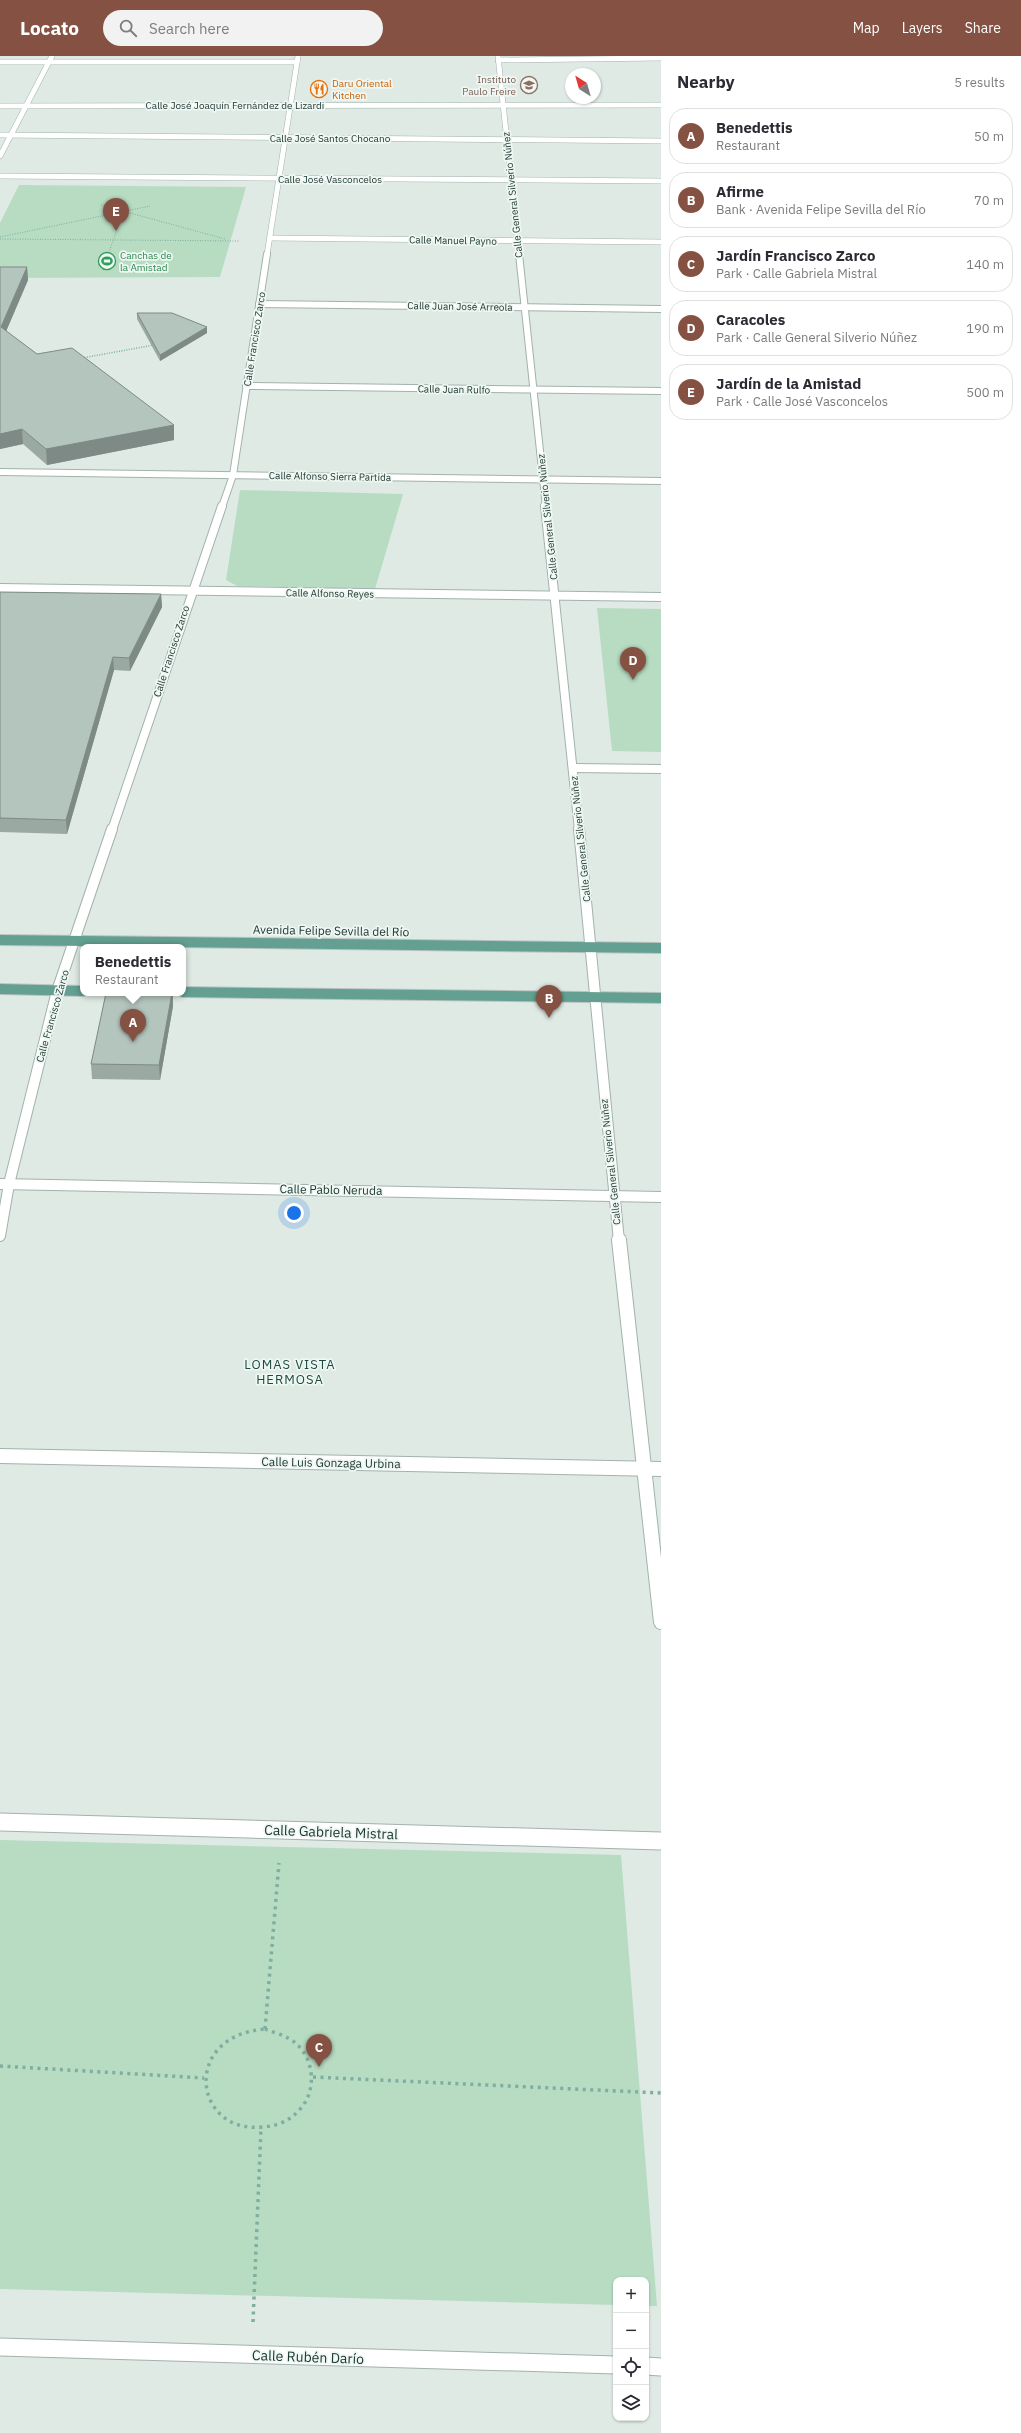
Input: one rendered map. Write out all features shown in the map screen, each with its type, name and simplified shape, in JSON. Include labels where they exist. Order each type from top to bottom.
[{"type":"main road","name":"Avenida Felipe Sevilla del Río","points":[[0,940],[661,948]]},
{"type":"main road","points":[[0,989],[80,991]]},
{"type":"main road","points":[[186,992],[661,998]]},
{"type":"street","points":[[0,156],[52,56]]},
{"type":"street","points":[[498,58],[661,58]]},
{"type":"street","name":"Calle General Silverio Núñez","points":[[498,58],[573,768],[614,1196],[661,1622]]},
{"type":"street","points":[[0,62],[298,59]]},
{"type":"street","name":"Calle Francisco Zarco","points":[[0,1236],[4,1184],[57,991],[192,591],[233,475],[298,59]]},
{"type":"street","name":"Calle José Joaquín Fernández de Lizardi","points":[[0,106],[661,105]]},
{"type":"street","name":"Calle José Santos Chocano","points":[[0,135],[661,141]]},
{"type":"street","name":"Calle José Vasconcelos","points":[[0,176],[661,180]]},
{"type":"street","name":"Calle Manuel Payno","points":[[270,238],[661,242]]},
{"type":"street","name":"Calle Juan José Arreola","points":[[259,304],[661,309]]},
{"type":"street","name":"Calle Juan Rulfo","points":[[246,386],[661,391]]},
{"type":"street","name":"Calle Alfonso Sierra Partida","points":[[0,472],[661,481]]},
{"type":"street","name":"Calle Alfonso Reyes","points":[[0,588],[661,597]]},
{"type":"street","points":[[573,768],[661,769]]},
{"type":"street","name":"Calle Pablo Neruda","points":[[4,1184],[661,1197]]},
{"type":"street","name":"Calle Luis Gonzaga Urbina","points":[[0,1456],[661,1469]]},
{"type":"street","name":"Calle Gabriela Mistral","points":[[0,1822],[661,1841]]},
{"type":"street","name":"Calle Rubén Darío","points":[[0,2347],[613,2365]]},
{"type":"street","points":[[649,2366],[661,2367]]},
{"type":"path","points":[[103,270],[112,240],[129,198]]},
{"type":"path","points":[[101,205],[229,240]]},
{"type":"path","points":[[0,237],[154,205]]},
{"type":"path","points":[[0,240],[239,241]]},
{"type":"path","points":[[82,358],[157,344]]},
{"type":"path","points":[[265,2029],[282,1830]]},
{"type":"path","points":[[265,2029],[280,2032],[293,2039],[304,2050],[310,2063],[313,2077],[310,2093],[302,2107],[291,2118],[277,2126],[261,2128],[243,2127],[226,2120],[214,2109],[206,2094],[204,2078],[208,2062],[218,2047],[231,2037],[248,2030],[265,2029]]},
{"type":"path","points":[[0,2066],[204,2078]]},
{"type":"path","points":[[313,2077],[661,2094]]},
{"type":"path","points":[[252,2355],[261,2128]]},
{"type":"green space","points":[[19,185],[246,187],[220,277],[0,278],[0,223]]},
{"type":"green space","points":[[240,490],[403,494],[375,589],[237,586],[226,580]]},
{"type":"green space","points":[[597,608],[661,609],[661,752],[612,751]]},
{"type":"green space","points":[[0,1840],[621,1855],[657,2306],[649,2306],[649,2277],[613,2277],[613,2305],[0,2289]]},
{"type":"building","points":[[0,267],[27,267],[1,327],[37,354],[72,348],[174,425],[46,449],[22,429],[0,434]]},
{"type":"building","points":[[137,313],[172,313],[207,327],[160,355]]},
{"type":"building","points":[[0,592],[161,594],[129,658],[113,657],[66,820],[0,818]]},
{"type":"building","points":[[105,996],[171,996],[159,1065],[91,1064]]},
{"type":"place","name":"Instituto Paulo Freire","points":[[529,85]]},
{"type":"place","name":"Daru Oriental Kitchen","points":[[319,89]]},
{"type":"place","name":"Jardín de la Amistad","points":[[116,231]]},
{"type":"place","name":"Canchas de la Amistad","points":[[107,261]]},
{"type":"place","name":"Caracoles","points":[[633,680]]},
{"type":"place","name":"Afirme","points":[[549,1018]]},
{"type":"place","name":"Benedettis","points":[[133,1042]]},
{"type":"place","name":"Jardín Francisco Zarco","points":[[319,2067]]},
{"type":"district","name":"LOMAS VISTA HERMOSA","points":[[290,1372]]}]
